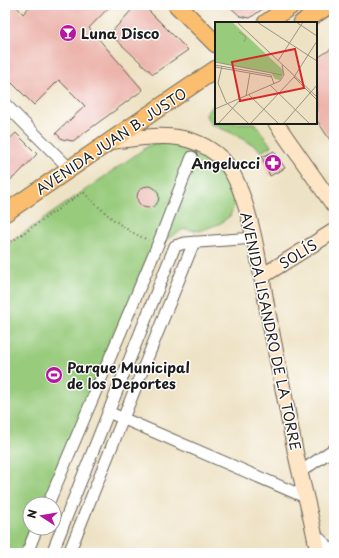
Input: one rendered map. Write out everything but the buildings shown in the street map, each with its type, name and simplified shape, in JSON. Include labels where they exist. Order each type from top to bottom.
[{"type":"main road","points":[[177,5],[215,43]]},
{"type":"main road","points":[[267,22],[292,5]]},
{"type":"main road","points":[[304,22],[329,5]]},
{"type":"main road","name":"AVENIDA JUAN B. JUSTO","points":[[5,213],[215,70]]},
{"type":"street","points":[[5,104],[70,169]]},
{"type":"street","points":[[277,124],[334,206]]},
{"type":"street","name":"AVENIDA LISANDRO DE LA TORRE","points":[[110,142],[146,137],[172,136],[198,142],[222,158],[232,171],[240,188],[254,238],[305,497],[315,534],[318,553]]},
{"type":"street","points":[[51,496],[158,244],[192,157]]},
{"type":"street","name":"SOLÍS","points":[[261,277],[334,231]]},
{"type":"street","points":[[52,553],[174,246],[185,242],[254,238]]},
{"type":"street","points":[[69,553],[194,242]]},
{"type":"street","points":[[108,412],[305,497]]},
{"type":"street","points":[[300,472],[334,449]]},
{"type":"street","points":[[315,534],[334,553]]},
{"type":"street","points":[[27,553],[34,536]]},
{"type":"path","points":[[5,246],[83,192],[112,220],[130,232],[158,244]]},
{"type":"green space","points":[[215,105],[215,124],[256,124],[271,146],[261,152],[257,147],[232,133],[210,124],[206,115],[209,109]]},
{"type":"green space","name":"Parque Municipal de los Deportes","points":[[177,141],[202,147],[222,165],[237,200],[230,216],[221,223],[200,231],[184,229],[158,244],[51,496],[22,496],[22,536],[34,536],[27,553],[5,553],[5,246],[151,144]]},
{"type":"place","name":"Luna Disco","points":[[68,33]]},
{"type":"place","name":"Angelucci","points":[[273,163]]},
{"type":"place","name":"Parque Municipal de los Deportes","points":[[54,375]]}]
